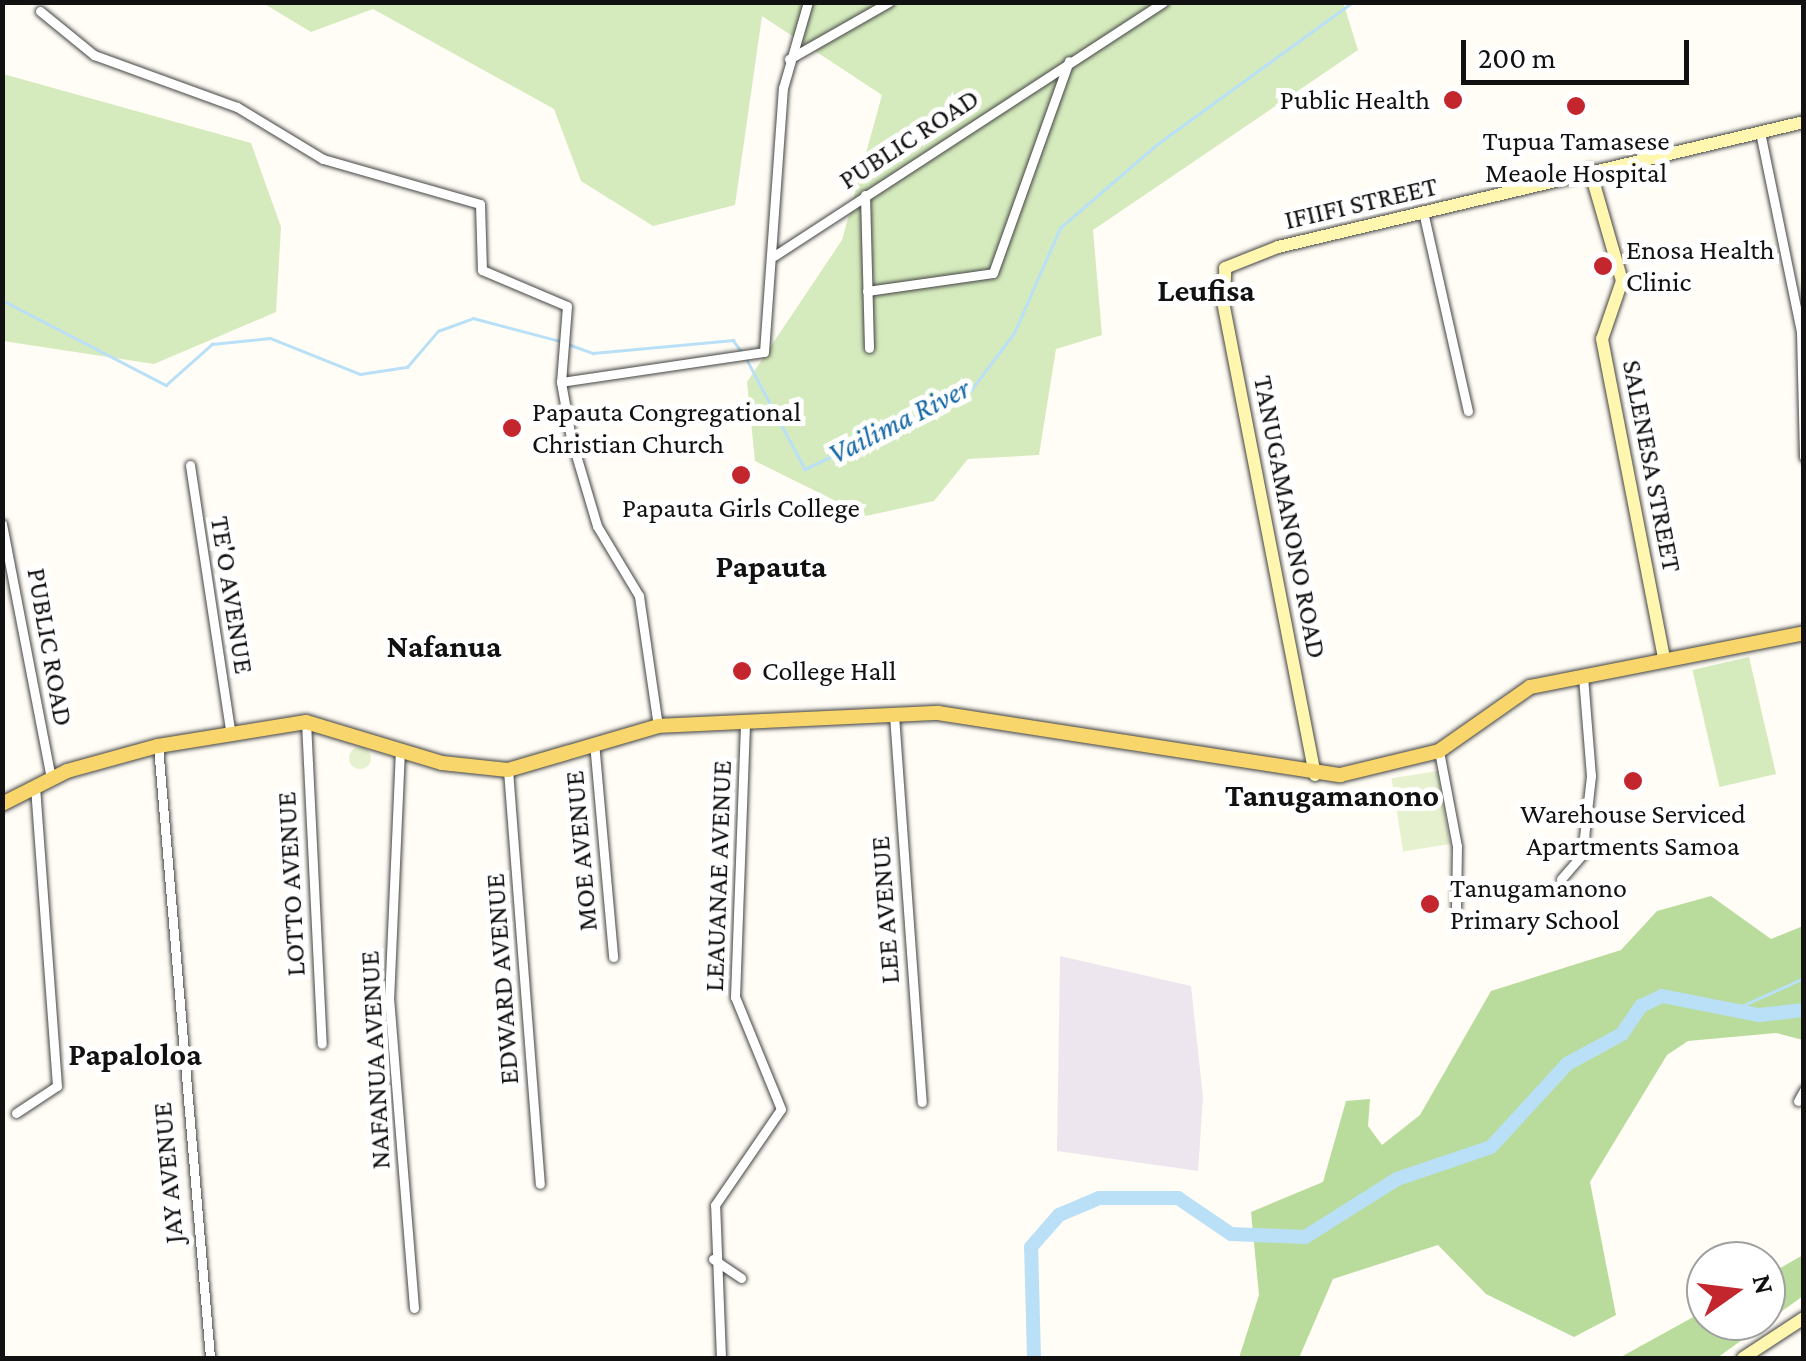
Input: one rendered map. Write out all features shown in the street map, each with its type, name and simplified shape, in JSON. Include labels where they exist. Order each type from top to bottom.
[{"type":"main road","name":"IFIIFI STREET","points":[[1225,268],[1240,257],[1424,216],[1590,170],[1804,122]]},
{"type":"main road","name":"SALENESA STREET","points":[[1590,170],[1622,281],[1602,340],[1664,659]]},
{"type":"main road","name":"TANUGAMANONO ROAD","points":[[1225,268],[1224,305],[1315,775]]},
{"type":"main road","points":[[2,804],[50,778],[158,746],[230,730],[306,722],[400,749],[508,770],[658,726],[894,715],[1034,724],[1315,775],[1439,751],[1516,693],[1664,659],[1804,633]]},
{"type":"main road","points":[[1743,1358],[1804,1318]]},
{"type":"street","points":[[561,382],[764,352],[788,59],[808,2]]},
{"type":"street","points":[[788,59],[889,2]]},
{"type":"street","name":"PUBLIC ROAD","points":[[774,256],[1164,2]]},
{"type":"street","points":[[40,11],[94,55],[237,106],[323,159],[469,195],[483,219],[482,270],[567,306],[561,382],[597,526],[639,596],[658,726]]},
{"type":"street","points":[[867,292],[993,272],[1069,61]]},
{"type":"street","points":[[1760,132],[1800,332],[1804,457]]},
{"type":"street","points":[[865,195],[868,348]]},
{"type":"street","points":[[1424,216],[1468,411]]},
{"type":"street","name":"TE'O AVENUE","points":[[190,466],[230,730]]},
{"type":"street","name":"PUBLIC ROAD","points":[[2,524],[50,778]]},
{"type":"street","points":[[1561,880],[1582,855],[1591,776],[1583,676]]},
{"type":"street","name":"LEE AVENUE","points":[[894,715],[922,1102]]},
{"type":"street","name":"LOTTO AVENUE","points":[[306,722],[322,1044]]},
{"type":"street","name":"LEAUANAE AVENUE","points":[[721,1358],[712,1259],[715,1205],[781,1109],[735,997],[745,722]]},
{"type":"street","name":"MOE AVENUE","points":[[594,742],[613,957]]},
{"type":"street","name":"JAY AVENUE","points":[[158,746],[210,1357]]},
{"type":"street","name":"NAFANUA AVENUE","points":[[400,749],[389,997],[414,1308]]},
{"type":"street","points":[[1439,751],[1457,846],[1456,908]]},
{"type":"street","name":"EDWARD AVENUE","points":[[508,770],[540,1184]]},
{"type":"street","points":[[16,1112],[57,1086],[35,786]]},
{"type":"street","points":[[1798,1102],[1804,1090]]},
{"type":"street","points":[[712,1259],[741,1278]]},
{"type":"shaded area","points":[[1060,956],[1191,986],[1203,1097],[1198,1171],[1057,1151]]},
{"type":"green space","points":[[1343,2],[1358,50],[1093,230],[1102,335],[1056,349],[1039,455],[968,459],[934,501],[866,516],[755,461],[747,382],[842,240],[882,95],[762,16],[735,205],[653,226],[581,181],[554,109],[373,9],[311,32],[263,3]]},
{"type":"green space","points":[[3,74],[251,143],[281,227],[276,312],[154,364],[3,341]]},
{"type":"green space","points":[[1749,657],[1776,774],[1719,787],[1692,670]]},
{"type":"green space","points":[[360,747],[368,750],[368,766],[360,769],[352,766],[349,758],[352,750]]},
{"type":"green space","points":[[1438,771],[1450,844],[1403,851],[1392,778]]},
{"type":"green space","points":[[1711,896],[1771,939],[1803,926],[1803,1040],[1776,1033],[1688,1041],[1667,1055],[1590,1182],[1616,1315],[1574,1337],[1486,1294],[1438,1245],[1333,1279],[1299,1358],[1239,1358],[1259,1295],[1251,1212],[1323,1182],[1346,1101],[1370,1099],[1368,1126],[1382,1145],[1420,1115],[1491,991],[1621,950],[1657,911]]},
{"type":"green space","points":[[1803,1255],[1803,1296],[1786,1308],[1786,1265]]},
{"type":"green space","points":[[1686,1321],[1686,1341],[1741,1341],[1717,1358],[1619,1358]]},
{"type":"waterway","name":"Vailima River","points":[[746,358],[805,469],[971,390],[1014,333],[1060,228],[1156,145],[1353,2]]},
{"type":"waterway","name":"Vailima River","points":[[2,300],[166,385],[212,344],[270,338],[360,374],[407,367],[438,331],[473,318],[560,341]]},
{"type":"waterway","name":"Vailima River","points":[[568,344],[593,353],[733,340],[742,352]]},
{"type":"waterway","points":[[1733,1010],[1804,978]]},
{"type":"waterway","points":[[1034,1358],[1031,1247],[1059,1215],[1099,1198],[1178,1198],[1231,1234],[1305,1237],[1397,1179],[1491,1147],[1567,1064],[1622,1034],[1641,1006],[1662,996],[1759,1015],[1804,1010]]},
{"type":"place","name":"Public Health","points":[[1453,100]]},
{"type":"place","name":"Tupua Tamasese Meaole Hospital","points":[[1576,106]]},
{"type":"place","name":"Enosa Health Clinic","points":[[1603,266]]},
{"type":"place","name":"Papauta Congregational Christian Church","points":[[512,428]]},
{"type":"place","name":"Papauta Girls College","points":[[741,475]]},
{"type":"place","name":"College Hall","points":[[742,671]]},
{"type":"place","name":"Warehouse Serviced Apartments Samoa","points":[[1633,781]]},
{"type":"place","name":"Tanugamanono Primary School","points":[[1430,904]]},
{"type":"district","name":"Leufisa","points":[[1206,290]]},
{"type":"district","name":"Papauta","points":[[771,566]]},
{"type":"district","name":"Nafanua","points":[[444,646]]},
{"type":"district","name":"Tanugamanono","points":[[1332,795]]},
{"type":"district","name":"Papaloloa","points":[[135,1054]]}]
